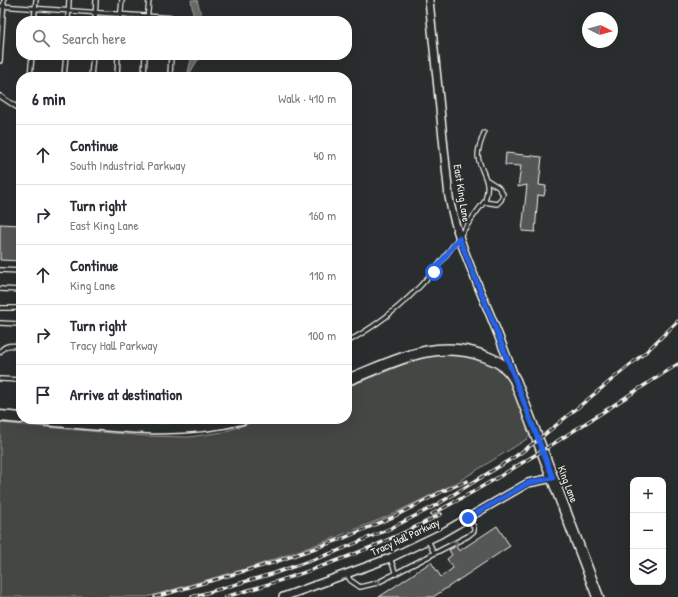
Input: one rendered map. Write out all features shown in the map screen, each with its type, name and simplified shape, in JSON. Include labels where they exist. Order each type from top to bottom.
[{"type":"street","name":"East King Lane","points":[[429,0],[449,197],[454,221],[459,238],[515,380]]},
{"type":"street","name":"King Lane","points":[[352,378],[415,354],[451,348],[469,351],[495,360],[506,368],[515,380],[598,597]]},
{"type":"street","points":[[0,416],[16,418]]},
{"type":"street","points":[[96,424],[161,429],[213,424]]},
{"type":"street","name":"Tracy Hall Parkway","points":[[283,597],[390,558],[428,540],[528,483],[553,478]]},
{"type":"lane","points":[[0,60],[2,6],[4,0]]},
{"type":"lane","points":[[34,16],[36,0]]},
{"type":"lane","points":[[68,16],[69,0]]},
{"type":"lane","points":[[96,0],[96,16]]},
{"type":"lane","points":[[121,14],[122,0]]},
{"type":"lane","points":[[2,6],[148,16],[149,0]]},
{"type":"lane","points":[[30,72],[32,60]]},
{"type":"lane","points":[[64,72],[66,60]]},
{"type":"lane","points":[[91,72],[93,60]]},
{"type":"lane","points":[[117,72],[118,60]]},
{"type":"lane","points":[[144,72],[145,60]]},
{"type":"lane","points":[[170,72],[171,60]]},
{"type":"lane","points":[[0,96],[16,107]]},
{"type":"lane","points":[[352,339],[377,323],[412,294],[434,272],[484,202],[487,193],[487,180],[479,160],[480,144],[484,133]]},
{"type":"lane","points":[[484,202],[497,204],[501,200],[503,194],[498,187],[487,180]]},
{"type":"lane","points":[[0,270],[16,271]]},
{"type":"lane","points":[[0,289],[16,290]]},
{"type":"lane","points":[[0,308],[16,308]]},
{"type":"lane","points":[[0,323],[16,324]]},
{"type":"lane","points":[[0,352],[2,348],[7,346],[16,346]]},
{"type":"lane","points":[[0,379],[16,380]]},
{"type":"lane","points":[[347,574],[350,580],[360,587],[377,583],[448,547],[474,531],[474,527],[468,518]]},
{"type":"lane","points":[[428,540],[434,553]]},
{"type":"lane","points":[[390,558],[396,574]]},
{"type":"shaded area","points":[[191,0],[197,0],[202,16],[193,16]]},
{"type":"shaded area","points":[[191,60],[198,60],[191,72],[188,72]]},
{"type":"shaded area","points":[[447,353],[464,355],[480,359],[501,370],[509,376],[532,433],[527,439],[456,483],[386,517],[329,540],[255,566],[147,597],[0,597],[0,423],[146,436],[189,437],[223,432],[248,424],[352,424],[352,385],[422,357]]},
{"type":"building","points":[[506,153],[542,157],[539,185],[546,186],[544,196],[538,195],[535,232],[522,231],[527,185],[518,187],[521,166],[505,165]]},
{"type":"building","points":[[0,224],[16,225],[16,261],[0,260]]},
{"type":"building","points":[[497,526],[510,546],[433,597],[379,597],[431,562],[441,577],[453,568],[447,559],[452,555],[449,550],[456,546],[459,551]]},
{"type":"railway","points":[[192,597],[275,573],[335,552],[389,529],[433,507],[516,456],[538,440],[647,351],[678,321]]},
{"type":"railway","points":[[432,514],[526,461],[678,364]]},
{"type":"railway","points":[[155,597],[272,563],[344,538],[393,517],[443,491],[467,481]]},
{"type":"railway","points":[[225,597],[335,562],[389,540],[441,514]]},
{"type":"route","points":[[434,272],[459,238],[553,478],[536,480],[528,483],[468,518]]}]
